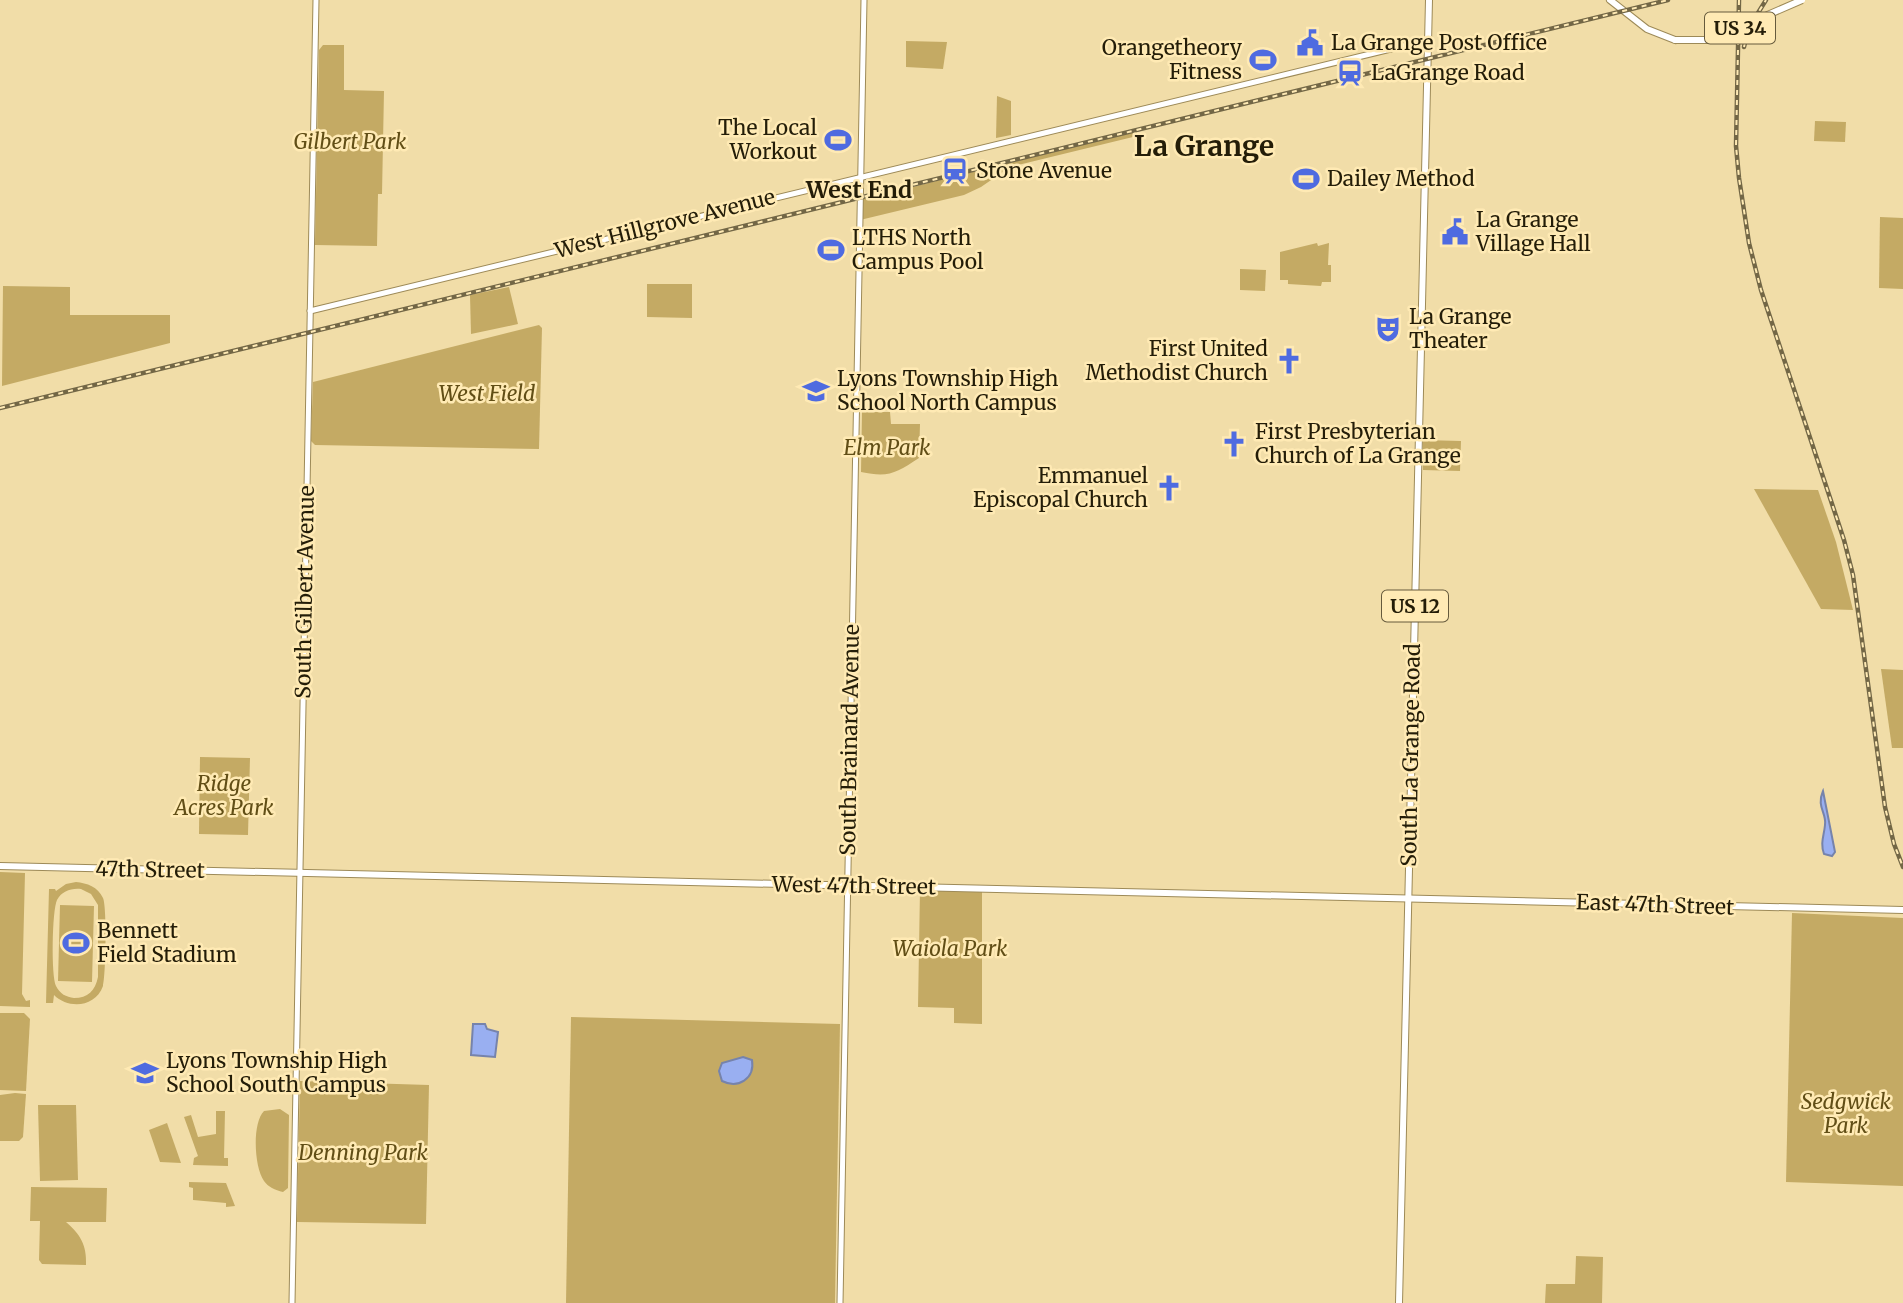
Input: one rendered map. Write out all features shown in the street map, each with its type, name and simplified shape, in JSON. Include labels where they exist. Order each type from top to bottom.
[{"type":"main road","name":"US 12","points":[[1428,40],[1429,0]]},
{"type":"main road","name":"US 34","points":[[1610,0],[1647,29],[1675,40],[1710,40],[1802,0]]},
{"type":"main road","name":"South La Grange Road","points":[[1399,1303],[1428,40]]},
{"type":"main road","name":"47th Street","points":[[0,866],[300,873]]},
{"type":"main road","name":"West 47th Street","points":[[300,873],[1408,898]]},
{"type":"main road","name":"East 47th Street","points":[[1408,898],[1903,910]]},
{"type":"street","name":"South Gilbert Avenue","points":[[292,1303],[316,0]]},
{"type":"street","name":"South Brainard Avenue","points":[[840,1303],[864,0]]},
{"type":"street","name":"West Hillgrove Avenue","points":[[310,311],[1428,40]]},
{"type":"green space","points":[[906,41],[947,42],[943,69],[906,67]]},
{"type":"green space","name":"Gilbert Park","points":[[323,45],[344,45],[344,90],[384,91],[382,194],[378,194],[377,246],[315,245],[319,50]]},
{"type":"green space","points":[[997,96],[1011,101],[1011,135],[996,138]]},
{"type":"green space","points":[[1815,121],[1846,122],[1845,142],[1814,141]]},
{"type":"green space","points":[[1137,131],[1137,136],[1010,167],[964,195],[860,220],[860,200]]},
{"type":"green space","points":[[1880,217],[1903,218],[1903,289],[1879,288]]},
{"type":"green space","points":[[1317,243],[1318,246],[1329,243],[1328,265],[1331,265],[1331,282],[1322,282],[1321,286],[1288,284],[1288,280],[1280,280],[1280,252]]},
{"type":"green space","points":[[1240,269],[1266,270],[1265,291],[1240,290]]},
{"type":"green space","points":[[647,284],[692,284],[692,318],[647,317]]},
{"type":"green space","points":[[3,286],[70,287],[70,315],[170,315],[170,343],[2,386]]},
{"type":"green space","points":[[509,287],[518,324],[471,334],[470,295]]},
{"type":"green space","name":"West Field","points":[[539,325],[542,328],[539,449],[315,445],[311,441],[313,382]]},
{"type":"green space","name":"Elm Park","points":[[862,412],[890,412],[891,424],[920,424],[919,458],[892,473],[861,472]]},
{"type":"green space","points":[[1423,440],[1461,441],[1460,471],[1423,470]]},
{"type":"green space","points":[[1754,489],[1818,490],[1836,542],[1853,610],[1821,609]]},
{"type":"green space","points":[[1881,669],[1903,670],[1903,748],[1892,748]]},
{"type":"green space","name":"Ridge Acres Park","points":[[200,757],[250,758],[248,835],[199,834]]},
{"type":"green space","points":[[0,872],[25,873],[22,994],[26,1001],[30,1000],[30,1007],[0,1006]]},
{"type":"green space","points":[[76,882],[92,886],[101,894],[104,904],[106,941],[103,986],[94,999],[81,1004],[66,1003],[54,995],[53,1003],[46,1003],[49,889],[56,891],[66,884]],"holes":[[[81,889],[91,894],[98,905],[98,977],[90,993],[71,998],[59,991],[54,980],[55,906],[61,894],[67,891]]]},
{"type":"green space","name":"Waiola Park","points":[[920,890],[982,892],[982,1024],[954,1023],[954,1008],[918,1007]]},
{"type":"green space","name":"Bennett Field Stadium","points":[[60,905],[94,906],[92,982],[58,981]]},
{"type":"green space","name":"Sedgwick Park","points":[[1792,913],[1903,918],[1903,1186],[1786,1182]]},
{"type":"green space","points":[[0,1013],[24,1013],[30,1019],[26,1091],[0,1090]]},
{"type":"green space","points":[[571,1017],[840,1024],[835,1303],[566,1303]]},
{"type":"green space","name":"Denning Park","points":[[300,1081],[429,1085],[426,1224],[297,1222]]},
{"type":"green space","points":[[26,1094],[23,1137],[19,1141],[0,1141],[0,1095]]},
{"type":"green space","points":[[38,1105],[76,1105],[78,1180],[40,1181]]},
{"type":"green space","points":[[280,1109],[289,1115],[288,1188],[283,1192],[264,1181],[258,1166],[256,1145],[258,1125],[264,1111]]},
{"type":"green space","points":[[216,1111],[225,1111],[224,1158],[228,1158],[228,1166],[193,1165],[194,1158],[198,1156],[184,1117],[191,1115],[198,1137],[216,1134]]},
{"type":"green space","points":[[167,1123],[181,1163],[160,1162],[149,1130]]},
{"type":"green space","points":[[189,1182],[226,1183],[235,1206],[226,1207],[226,1203],[193,1200],[193,1188],[189,1187]]},
{"type":"green space","points":[[31,1187],[107,1188],[106,1222],[66,1222],[82,1240],[86,1265],[42,1264],[39,1260],[40,1221],[30,1221]]},
{"type":"green space","points":[[1576,1256],[1603,1257],[1602,1303],[1545,1303],[1546,1284],[1575,1284]]},
{"type":"water","points":[[1823,791],[1835,852],[1832,856],[1824,854],[1822,846],[1825,821],[1821,806]]},
{"type":"water","points":[[473,1024],[485,1024],[487,1029],[498,1032],[495,1057],[471,1055]]},
{"type":"water","points":[[743,1057],[752,1060],[748,1077],[734,1084],[722,1081],[719,1071],[722,1063]]},
{"type":"railway","points":[[0,408],[1668,0]]},
{"type":"railway","points":[[1739,0],[1736,146],[1749,243],[1761,290],[1844,540],[1853,575],[1885,807],[1903,867]]},
{"type":"railway","points":[[1744,47],[1748,29],[1766,0]]},
{"type":"place","name":"La Grange Post Office","points":[[1310,43]]},
{"type":"place","name":"Orangetheory Fitness","points":[[1263,60]]},
{"type":"place","name":"LaGrange Road","points":[[1350,73]]},
{"type":"place","name":"The Local Workout","points":[[838,140]]},
{"type":"place","name":"Stone Avenue","points":[[955,171]]},
{"type":"place","name":"Dailey Method","points":[[1306,179]]},
{"type":"place","name":"La Grange Village Hall","points":[[1455,232]]},
{"type":"place","name":"LTHS North Campus Pool","points":[[831,250]]},
{"type":"place","name":"La Grange Theater","points":[[1388,329]]},
{"type":"place","name":"First United Methodist Church","points":[[1289,361]]},
{"type":"place","name":"Lyons Township High School North Campus","points":[[816,391]]},
{"type":"place","name":"First Presbyterian Church of La Grange","points":[[1234,444]]},
{"type":"place","name":"Emmanuel Episcopal Church","points":[[1169,488]]},
{"type":"place","name":"Bennett Field Stadium","points":[[76,943]]},
{"type":"place","name":"Lyons Township High School South Campus","points":[[145,1073]]},
{"type":"district","name":"La Grange","points":[[1204,146]]},
{"type":"district","name":"West End","points":[[859,190]]}]
